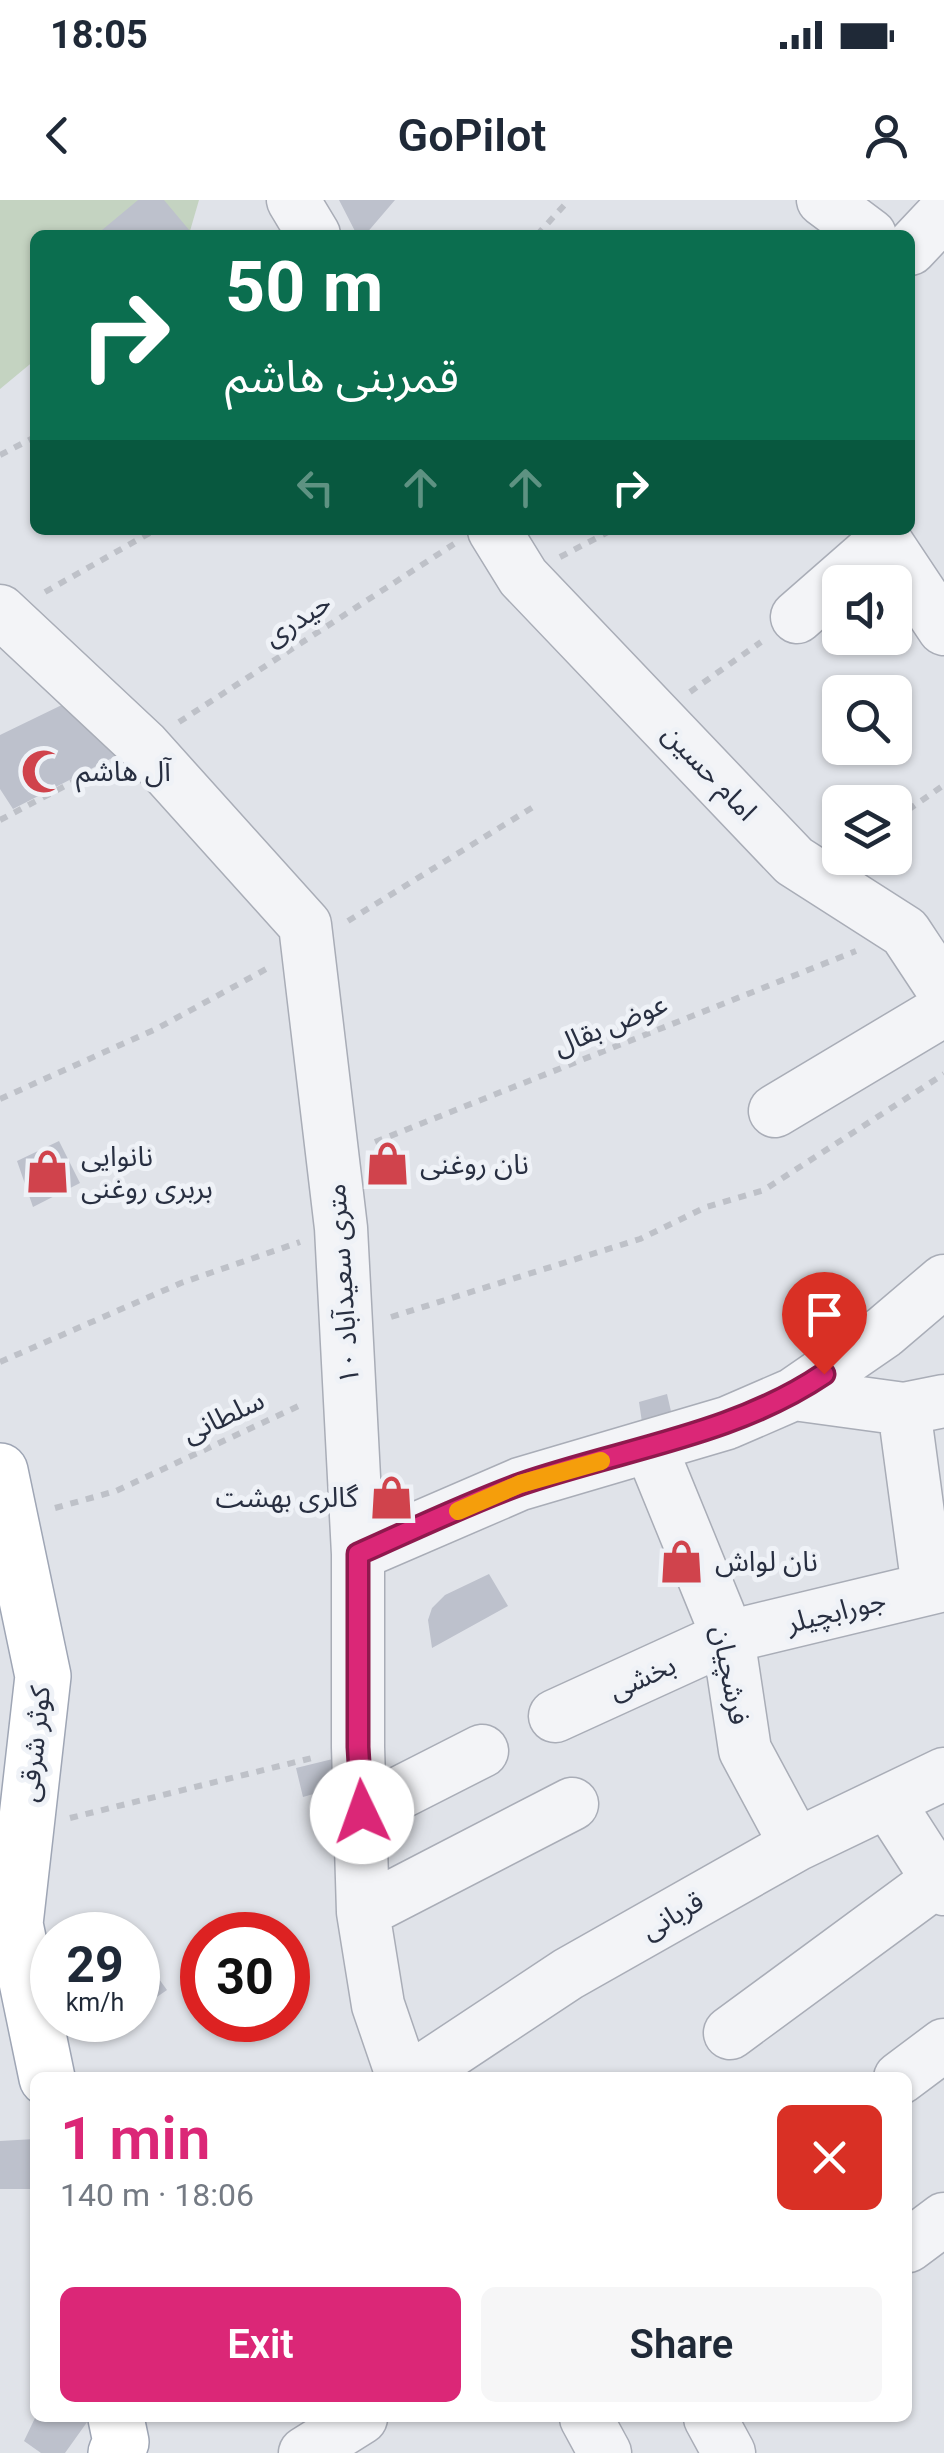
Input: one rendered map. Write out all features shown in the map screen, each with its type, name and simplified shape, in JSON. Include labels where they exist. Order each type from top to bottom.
[{"type":"main road","name":"کوثر شرقی","points":[[0,1471],[42,1676],[15,1924],[46,2072]]},
{"type":"main road","points":[[116,2453],[122,2442],[117,2422]]},
{"type":"street","points":[[293,200],[311,230]]},
{"type":"street","points":[[823,200],[863,230]]},
{"type":"street","points":[[915,243],[944,213]]},
{"type":"street","name":"امام حسین","points":[[477,535],[523,576],[794,861],[905,932],[944,991]]},
{"type":"street","points":[[797,616],[882,535],[944,630]]},
{"type":"street","name":"۱۰ متری سعیدآباد","points":[[2,613],[143,745],[304,925],[340,1228],[350,1382],[358,1554],[358,1747],[364,1912],[378,2005],[405,2072]]},
{"type":"street","points":[[775,1111],[944,1010]]},
{"type":"street","points":[[358,1554],[520,1484],[728,1422],[794,1394],[884,1332],[944,1281]]},
{"type":"street","points":[[794,1394],[924,1405],[936,1586]]},
{"type":"street","name":"فرشچیان","points":[[650,1446],[728,1637],[745,1750],[796,1845]]},
{"type":"street","name":"جورابچیلر","points":[[728,1637],[936,1586]]},
{"type":"street","name":"بخشی","points":[[555,1716],[728,1637]]},
{"type":"street","points":[[362,1812],[482,1750]]},
{"type":"street","name":"قربانی","points":[[416,2072],[568,1974],[796,1845],[944,1774]]},
{"type":"street","points":[[730,2034],[941,1885],[888,1802]]},
{"type":"street","points":[[364,1912],[572,1804]]},
{"type":"street","points":[[908,2072],[944,2045]]},
{"type":"street","points":[[912,2243],[944,2219]]},
{"type":"street","points":[[306,2453],[355,2422]]},
{"type":"street","points":[[588,2422],[605,2453]]},
{"type":"street","points":[[712,2422],[729,2453]]},
{"type":"path","points":[[541,230],[569,200]]},
{"type":"path","points":[[0,455],[30,440]]},
{"type":"path","points":[[2,613],[146,535]]},
{"type":"path","name":"حیدری","points":[[143,745],[477,535]]},
{"type":"path","points":[[656,716],[797,616]]},
{"type":"path","points":[[0,820],[143,745]]},
{"type":"path","points":[[912,807],[944,785]]},
{"type":"path","points":[[0,1099],[158,1028],[307,946],[538,804]]},
{"type":"path","name":"عوض بقال","points":[[332,1159],[905,932]]},
{"type":"path","points":[[346,1331],[640,1239],[706,1208],[764,1190],[944,1074]]},
{"type":"path","points":[[0,1362],[181,1283],[340,1228]]},
{"type":"path","name":"سلطانی","points":[[116,1491],[350,1382]]},
{"type":"path","points":[[26,1830],[358,1747]]},
{"type":"green space","points":[[0,200],[199,200],[190,230],[30,230],[30,364],[0,389]]},
{"type":"building","points":[[138,200],[164,200],[189,230],[102,230]]},
{"type":"building","points":[[339,200],[395,200],[369,230],[354,230]]},
{"type":"building","name":"آل هاشم","points":[[68,702],[120,754],[13,809],[0,789],[0,735]]},
{"type":"building","name":"نانوایی بربری روغنی","points":[[59,1141],[80,1183],[33,1207],[17,1161]]},
{"type":"building","points":[[667,1394],[673,1420],[643,1429],[639,1402]]},
{"type":"building","points":[[489,1574],[508,1606],[432,1648],[428,1620],[432,1608],[445,1595]]},
{"type":"building","points":[[345,1756],[348,1784],[303,1797],[296,1768]]},
{"type":"building","points":[[30,2139],[30,2189],[0,2189],[0,2141]]},
{"type":"building","points":[[33,2422],[87,2422],[65,2453],[41,2453],[24,2441]]},
{"type":"slow traffic","points":[[458,1511],[520,1484],[601,1461]]},
{"type":"place","name":"آل هاشم","points":[[43,771]]},
{"type":"place","name":"نان روغنی","points":[[387,1164]]},
{"type":"place","name":"نانوایی بربری روغنی","points":[[48,1172]]},
{"type":"place","name":"گالری بهشت","points":[[391,1497]]},
{"type":"place","name":"نان لواش","points":[[682,1561]]},
{"type":"route","points":[[362,1812],[358,1554],[520,1484],[728,1422],[794,1394],[824,1374]]}]
